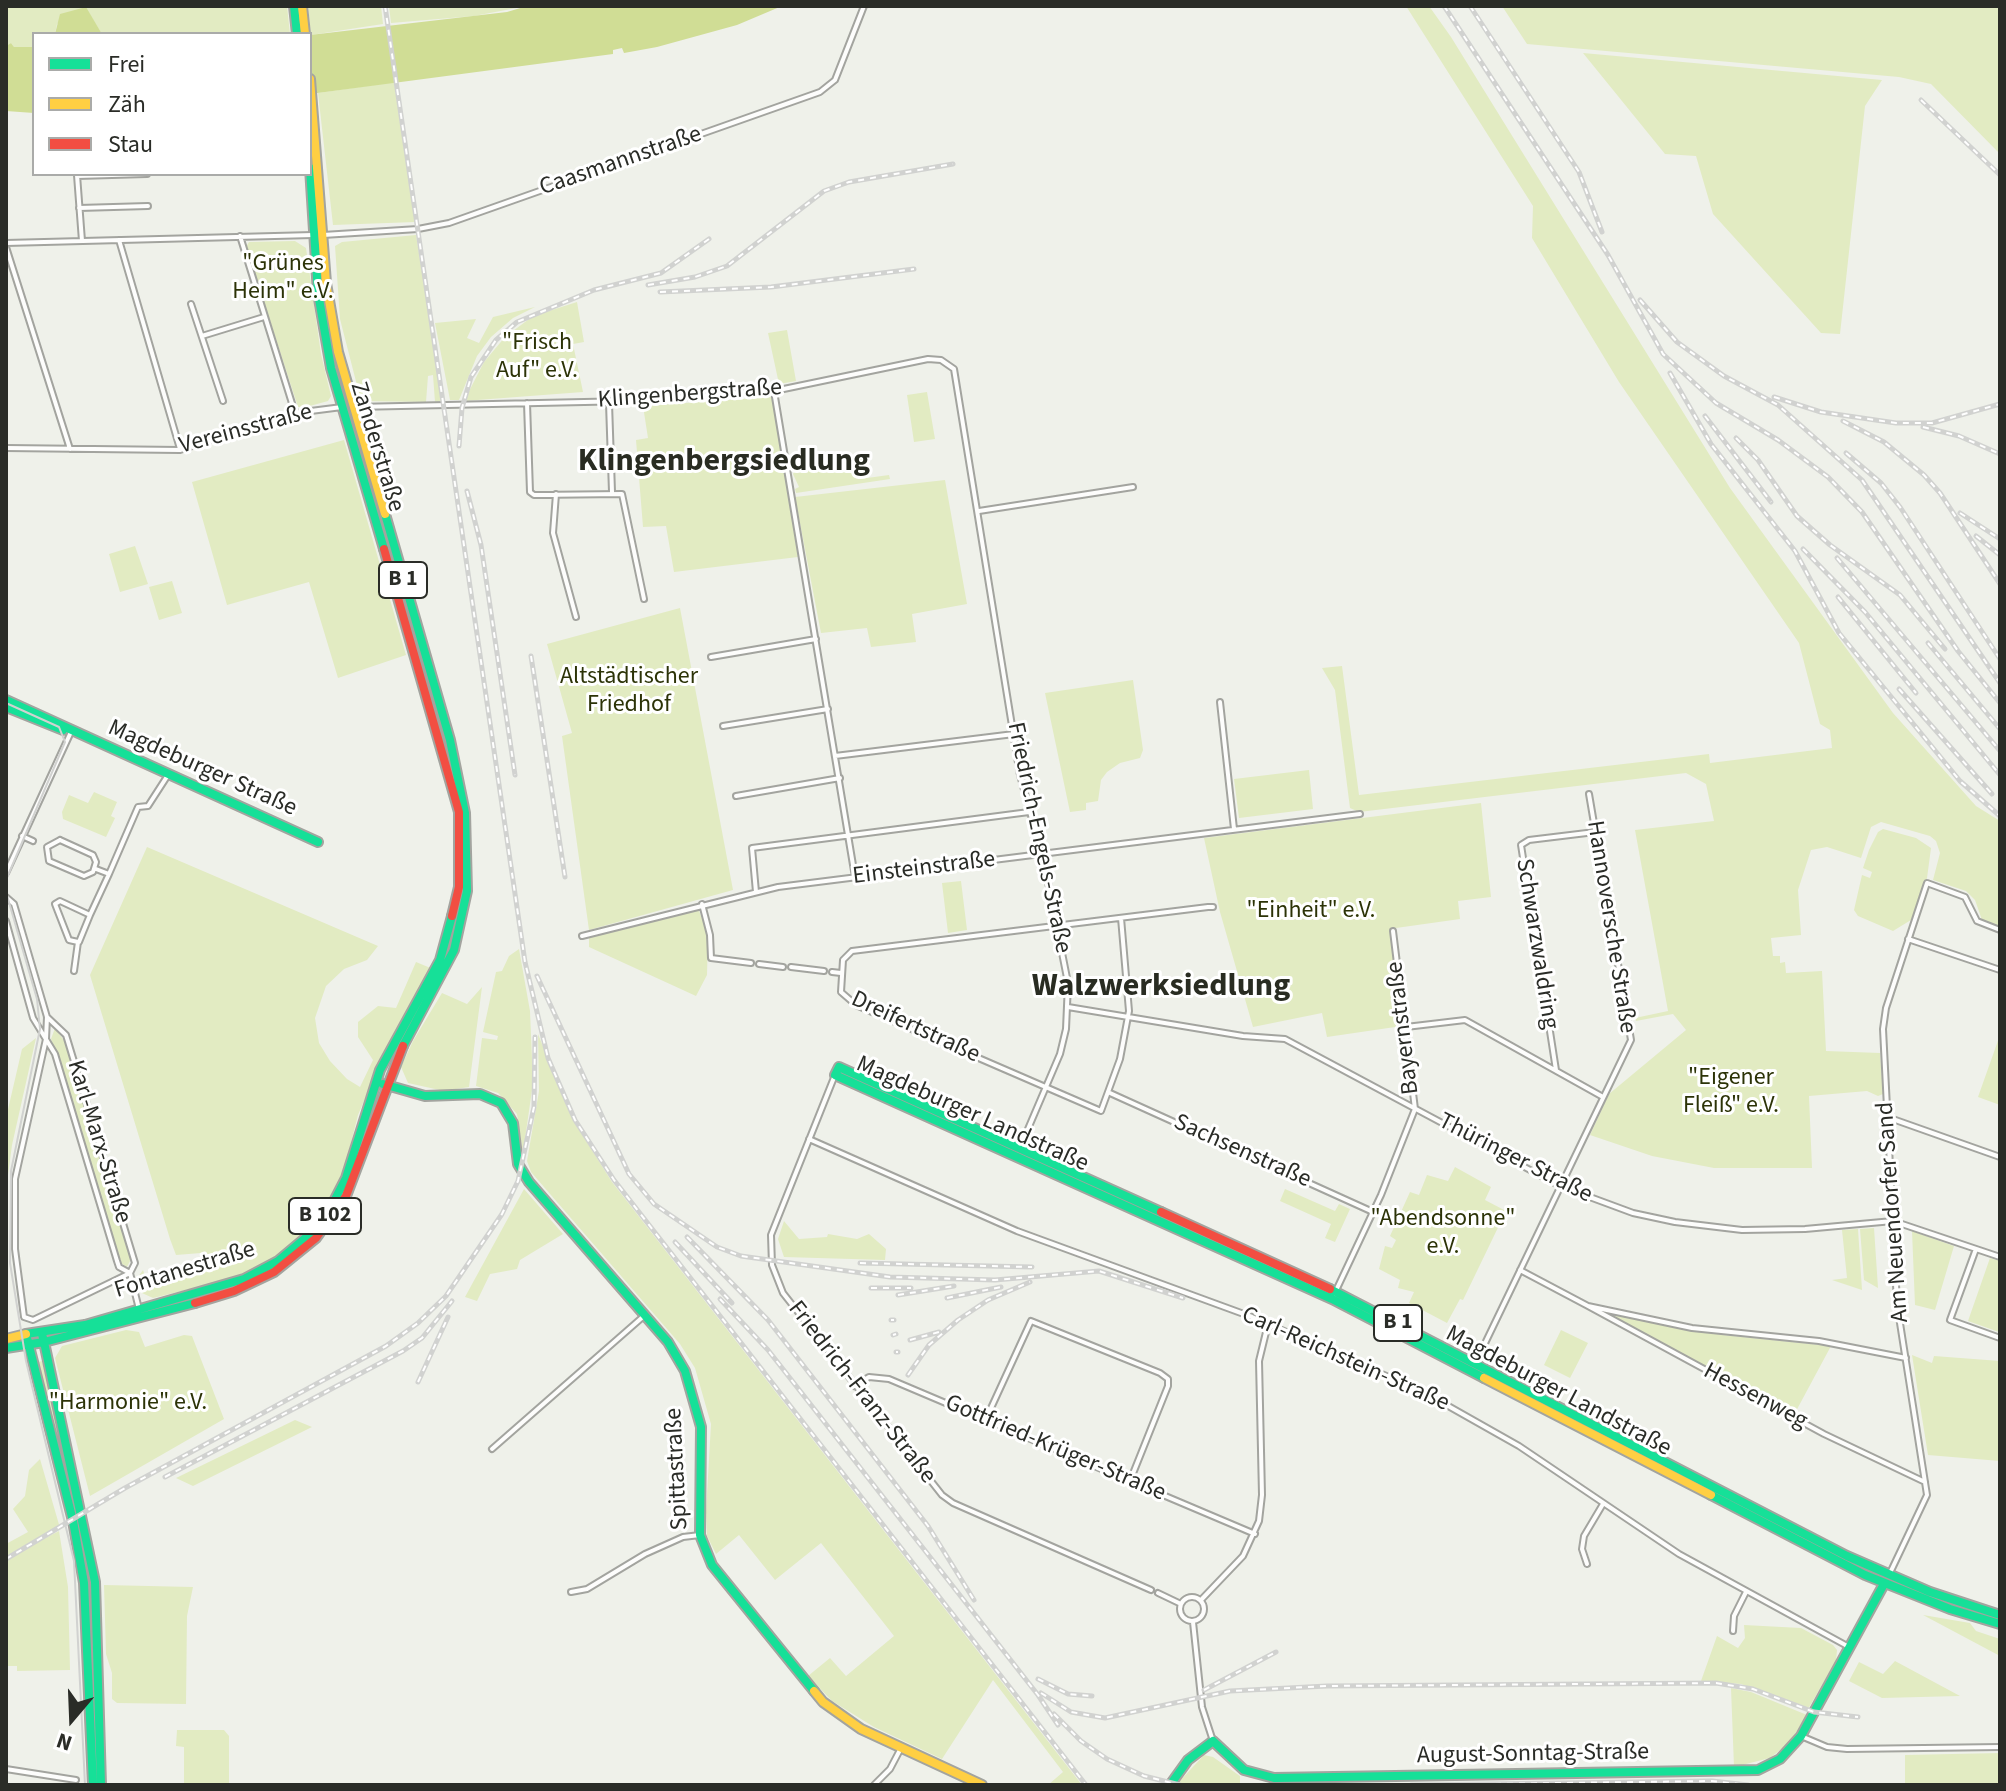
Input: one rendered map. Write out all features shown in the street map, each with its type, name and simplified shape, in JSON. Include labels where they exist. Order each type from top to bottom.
[{"type":"main road","points":[[294,6],[300,30]]},
{"type":"main road","points":[[300,30],[302,6]]},
{"type":"main road","name":"B 1","points":[[312,96],[318,235]]},
{"type":"main road","name":"B 1","points":[[311,176],[318,235]]},
{"type":"main road","name":"Zanderstraße","points":[[318,235],[331,318],[352,407],[463,799],[468,852],[466,897]]},
{"type":"main road","name":"Zanderstraße","points":[[318,235],[318,293],[342,407],[424,664],[459,812],[460,863]]},
{"type":"main road","points":[[342,407],[352,407]]},
{"type":"main road","name":"Magdeburger Straße","points":[[6,700],[46,716],[71,732]]},
{"type":"main road","name":"Magdeburger Straße","points":[[6,707],[43,724],[71,732],[318,842]]},
{"type":"main road","name":"Fontanestraße","points":[[43,1338],[140,1313],[250,1276],[278,1261],[309,1235],[331,1207],[346,1178],[400,1028],[440,960],[453,919],[460,863]]},
{"type":"main road","name":"Fontanestraße","points":[[381,1083],[454,950],[466,897]]},
{"type":"main road","name":"Magdeburger Landstraße","points":[[837,1071],[1476,1362],[1887,1579],[2000,1615]]},
{"type":"main road","name":"Spittastraße","points":[[381,1083],[433,1097],[480,1094],[501,1103],[513,1123],[521,1170],[677,1354],[697,1401],[702,1439],[700,1535],[712,1565],[815,1695],[851,1723],[982,1785]]},
{"type":"main road","name":"Magdeburger Landstraße","points":[[1334,1295],[1887,1579],[2000,1624]]},
{"type":"main road","points":[[43,1338],[92,1557],[98,1608],[101,1785]]},
{"type":"main road","name":"B 102","points":[[27,1339],[43,1338]]},
{"type":"main road","points":[[6,1339],[27,1339]]},
{"type":"main road","points":[[6,1348],[27,1339]]},
{"type":"main road","points":[[27,1339],[73,1521],[84,1583],[93,1785]]},
{"type":"main road","name":"August-Sonntag-Straße","points":[[1213,1741],[1244,1770],[1274,1778],[1740,1772],[1773,1763],[1801,1736],[1887,1579]]},
{"type":"main road","points":[[1170,1785],[1188,1760],[1213,1741]]},
{"type":"street","name":"Caasmannstraße","points":[[6,245],[318,235],[418,229],[449,223],[820,92],[835,80],[864,6]]},
{"type":"street","points":[[76,176],[82,241]]},
{"type":"street","points":[[79,208],[148,206]]},
{"type":"street","points":[[240,236],[295,413]]},
{"type":"street","points":[[119,240],[180,450]]},
{"type":"street","points":[[6,245],[70,449]]},
{"type":"street","points":[[191,304],[223,401]]},
{"type":"street","points":[[202,336],[264,317]]},
{"type":"street","name":"Klingenbergstraße","points":[[352,407],[609,402],[774,391],[928,359]]},
{"type":"street","name":"Friedrich-Engels-Straße","points":[[928,359],[941,360],[954,369],[1014,734],[1029,812],[1058,926],[1068,1007],[1063,1041],[1047,1088],[1018,1153]]},
{"type":"street","points":[[774,391],[855,877]]},
{"type":"street","points":[[609,402],[612,492]]},
{"type":"street","points":[[527,403],[530,492],[622,494],[644,599]]},
{"type":"street","name":"Vereinsstraße","points":[[6,448],[180,450],[295,413],[342,407]]},
{"type":"street","points":[[979,511],[1133,487]]},
{"type":"street","points":[[556,494],[553,533],[576,617]]},
{"type":"street","points":[[711,657],[816,639]]},
{"type":"street","points":[[1220,702],[1234,829]]},
{"type":"street","points":[[723,726],[828,709]]},
{"type":"street","points":[[6,873],[71,732]]},
{"type":"street","points":[[835,756],[1014,734]]},
{"type":"street","points":[[74,971],[78,942],[138,807],[148,806],[168,775]]},
{"type":"street","points":[[736,796],[840,778]]},
{"type":"street","name":"Hannoversche Straße","points":[[1476,1362],[1627,1053],[1632,1032],[1589,794]]},
{"type":"street","name":"Einsteinstraße","points":[[756,892],[752,848],[1029,812]]},
{"type":"street","name":"Einsteinstraße","points":[[582,936],[756,892],[1360,814]]},
{"type":"street","name":"Schwarzwaldring","points":[[1556,1070],[1521,845],[1529,840],[1595,832]]},
{"type":"street","points":[[22,836],[33,841]]},
{"type":"street","points":[[60,840],[93,855],[96,869],[84,876],[49,861],[44,846],[60,840]]},
{"type":"street","points":[[96,869],[109,874]]},
{"type":"street","name":"Am Neuendorfer Sand","points":[[1887,1579],[1925,1503],[1925,1482],[1897,1304],[1883,1029],[1886,1008],[1927,883],[1965,897],[1977,921],[2000,930]]},
{"type":"street","name":"Karl-Marx-Straße","points":[[6,897],[14,904],[47,1017],[46,1039]]},
{"type":"street","points":[[78,942],[69,940],[55,904],[60,901],[90,915]]},
{"type":"street","points":[[702,904],[710,935],[711,958],[751,963]]},
{"type":"street","points":[[1058,926],[1213,907]]},
{"type":"street","points":[[1110,1093],[1128,1017],[1121,918]]},
{"type":"street","name":"Karl-Marx-Straße","points":[[6,921],[33,1018],[55,1054],[119,1267],[130,1273]]},
{"type":"street","name":"Dreifertstraße","points":[[1058,926],[852,951],[846,954],[841,973],[841,992],[850,1002],[1098,1111],[1104,1110],[1110,1093]]},
{"type":"street","name":"Bayernstraße","points":[[1334,1295],[1412,1120],[1414,1106],[1393,931]]},
{"type":"street","points":[[1908,939],[2000,970]]},
{"type":"street","points":[[759,964],[783,967]]},
{"type":"street","points":[[791,967],[824,971]]},
{"type":"street","points":[[832,972],[841,973]]},
{"type":"street","name":"Thüringer Straße","points":[[1068,1007],[1285,1039],[1560,1186],[1657,1219],[1727,1229],[1805,1229],[1893,1221],[2000,1257]]},
{"type":"street","name":"Karl-Marx-Straße","points":[[47,1017],[66,1035],[135,1263],[130,1273],[140,1313]]},
{"type":"street","points":[[1406,1027],[1462,1019],[1604,1097]]},
{"type":"street","points":[[46,1039],[15,1179],[15,1249],[24,1317],[33,1320],[130,1273]]},
{"type":"street","name":"Friedrich-Franz-Straße","points":[[837,1071],[771,1235],[772,1265],[789,1302],[929,1483],[953,1503],[1151,1590]]},
{"type":"street","name":"Sachsenstraße","points":[[1110,1093],[1373,1212]]},
{"type":"street","points":[[1887,1117],[2000,1157]]},
{"type":"street","name":"Carl-Reichstein-Straße","points":[[809,1139],[1042,1242],[1268,1324],[1459,1410],[1746,1592],[1849,1647]]},
{"type":"street","points":[[1976,1249],[1950,1320],[2000,1338]]},
{"type":"street","name":"Hessenweg","points":[[1520,1270],[1824,1434],[1925,1482]]},
{"type":"street","name":"Hessenweg","points":[[1588,1306],[1692,1328],[1819,1341],[1906,1358]]},
{"type":"street","points":[[492,1449],[645,1315]]},
{"type":"street","points":[[986,1419],[1031,1321],[1160,1373],[1168,1379],[1168,1386],[1130,1481]]},
{"type":"street","points":[[1201,1600],[1239,1561],[1255,1534],[1262,1495],[1259,1361],[1268,1324]]},
{"type":"street","name":"Gottfried-Krüger-Straße","points":[[854,1386],[869,1377],[882,1377],[1255,1534]]},
{"type":"street","points":[[1587,1564],[1582,1549],[1584,1536],[1603,1504]]},
{"type":"street","points":[[571,1592],[587,1589],[672,1542],[693,1534],[700,1535]]},
{"type":"street","points":[[1733,1631],[1734,1616],[1746,1592]]},
{"type":"street","points":[[1158,1593],[1181,1604]]},
{"type":"street","points":[[1181,1604],[1192,1596],[1201,1600]]},
{"type":"street","points":[[1193,1622],[1204,1613],[1201,1600]]},
{"type":"street","points":[[1181,1604],[1182,1616],[1193,1622]]},
{"type":"street","points":[[1193,1622],[1202,1707],[1213,1741]]},
{"type":"street","points":[[1801,1736],[1827,1747],[1847,1749],[2000,1747]]},
{"type":"street","points":[[874,1785],[890,1769],[901,1748]]},
{"type":"street","points":[[6,1769],[76,1780]]},
{"type":"green space","points":[[6,6],[287,6],[290,32],[101,32],[85,7],[57,24],[55,32],[32,32],[32,47],[14,47],[11,43],[6,46]]},
{"type":"green space","points":[[308,6],[381,6],[383,24],[312,35]]},
{"type":"green space","points":[[389,6],[527,6],[474,16],[391,23]]},
{"type":"green space","name":"\"Eigener Fleiß\" e.V.","points":[[1406,6],[1429,6],[1451,37],[1730,488],[1893,713],[1976,806],[2000,821],[2000,926],[1982,920],[1975,900],[1966,891],[1933,880],[1940,853],[1936,841],[1930,836],[1881,822],[1871,827],[1861,858],[1827,847],[1811,850],[1798,890],[1801,935],[1771,938],[1773,956],[1780,956],[1780,963],[1785,962],[1786,973],[1822,971],[1826,1051],[1880,1053],[1883,1094],[1878,1096],[1867,1091],[1809,1096],[1812,1168],[1714,1168],[1652,1156],[1590,1135],[1609,1094],[1686,1030],[1673,1014],[1636,1021],[1635,1018],[1668,1011],[1635,830],[1714,821],[1706,784],[1686,773],[1359,812],[1350,808],[1335,690],[1322,668],[1342,666],[1359,795],[1709,754],[1710,763],[1832,748],[1830,730],[1820,724],[1799,643],[1619,382],[1532,238],[1533,206]]},
{"type":"green space","points":[[1502,6],[2000,6],[2000,154],[1931,84],[1899,77],[1527,44]]},
{"type":"green space","points":[[1583,53],[1882,80],[1865,106],[1840,334],[1821,333],[1713,214],[1696,156],[1665,154]]},
{"type":"green space","points":[[394,82],[415,222],[333,225],[318,93]]},
{"type":"green space","points":[[416,235],[443,401],[435,402],[433,375],[428,376],[426,402],[361,401],[340,319],[335,246],[342,242]]},
{"type":"green space","name":"\"Grünes Heim\" e.V.","points":[[295,241],[306,248],[321,354],[331,396],[328,401],[306,407],[298,407],[246,247],[249,242]]},
{"type":"green space","name":"\"Frisch Auf\" e.V.","points":[[577,302],[584,342],[573,344],[583,392],[464,401],[484,362],[505,337],[533,316]]},
{"type":"green space","points":[[535,307],[513,318],[491,337],[477,356],[459,400],[450,400],[435,323],[476,319],[467,338],[479,343],[493,317]]},
{"type":"green space","points":[[787,330],[796,381],[779,384],[768,333]]},
{"type":"green space","points":[[927,392],[935,439],[914,442],[907,395]]},
{"type":"green space","points":[[772,397],[798,557],[674,572],[666,526],[643,527],[636,440],[648,438],[643,406]]},
{"type":"green space","points":[[344,440],[406,655],[338,678],[309,582],[227,605],[192,482]]},
{"type":"green space","points":[[856,455],[869,465],[867,478],[889,475],[890,479],[796,493],[795,489],[799,487],[793,474],[799,464]]},
{"type":"green space","points":[[945,480],[967,604],[912,614],[916,642],[871,647],[867,628],[821,633],[795,497]]},
{"type":"green space","points":[[135,546],[148,584],[120,592],[109,554]]},
{"type":"green space","points":[[172,581],[182,613],[159,620],[149,587]]},
{"type":"green space","name":"Altstädtischer Friedhof","points":[[680,608],[733,890],[589,930],[562,736],[572,733],[547,644]]},
{"type":"green space","points":[[1133,680],[1143,750],[1140,758],[1120,763],[1107,772],[1101,780],[1098,801],[1086,803],[1086,810],[1070,812],[1045,693]]},
{"type":"green space","points":[[1309,770],[1313,809],[1239,818],[1234,779]]},
{"type":"green space","points":[[94,792],[117,802],[111,816],[115,818],[106,837],[63,819],[62,812],[69,795],[88,803]]},
{"type":"green space","name":"\"Einheit\" e.V.","points":[[1481,803],[1491,897],[1458,901],[1460,919],[1396,928],[1402,1026],[1327,1037],[1322,1013],[1253,1027],[1220,912],[1204,838]]},
{"type":"green space","points":[[1883,829],[1916,838],[1931,848],[1927,878],[1911,920],[1893,931],[1858,916],[1854,910],[1862,875],[1870,878],[1872,872],[1863,868],[1869,850],[1878,832]]},
{"type":"green space","points":[[147,847],[378,946],[367,960],[344,969],[326,986],[315,1018],[319,1043],[330,1061],[347,1079],[360,1087],[373,1060],[358,1037],[358,1022],[378,1006],[396,1008],[416,962],[433,969],[380,1063],[358,1115],[342,1178],[321,1216],[298,1241],[264,1265],[236,1278],[153,1298],[142,1293],[138,1277],[143,1270],[148,1285],[203,1274],[201,1253],[176,1255],[90,975]]},
{"type":"green space","points":[[961,881],[967,930],[948,933],[942,883]]},
{"type":"green space","points":[[698,908],[708,935],[707,975],[696,996],[589,947],[589,938]]},
{"type":"green space","points":[[519,949],[530,1011],[533,1083],[523,1153],[517,1114],[498,1093],[476,1086],[482,1038],[497,1040],[498,1036],[483,1032],[496,972],[502,971],[509,956]]},
{"type":"green space","points":[[482,987],[469,1087],[444,1091],[408,1083],[401,1067],[442,993],[467,1004]]},
{"type":"green space","points":[[55,1028],[67,1045],[131,1259],[127,1267],[119,1262],[51,1039]]},
{"type":"green space","points":[[538,1034],[573,1120],[612,1182],[1082,1785],[1048,1785],[1063,1772],[993,1680],[942,1759],[874,1727],[832,1701],[808,1676],[830,1658],[846,1676],[894,1636],[821,1543],[775,1580],[739,1535],[716,1554],[707,1536],[706,1512],[711,1424],[695,1368],[680,1344],[531,1172],[527,1161],[539,1091]]},
{"type":"green space","points":[[2000,1035],[2000,1105],[1978,1097]]},
{"type":"green space","points":[[36,1038],[12,1145],[6,1190],[6,1118],[22,1049]]},
{"type":"green space","name":"\"Abendsonne\" e.V.","points":[[1455,1167],[1491,1187],[1485,1200],[1506,1211],[1463,1300],[1460,1299],[1447,1323],[1409,1303],[1414,1292],[1398,1288],[1400,1280],[1379,1269],[1385,1246],[1392,1248],[1396,1240],[1390,1236],[1410,1192],[1419,1195],[1427,1175],[1448,1181]]},
{"type":"green space","points":[[524,1189],[563,1234],[520,1260],[517,1269],[490,1274],[477,1301],[465,1297]]},
{"type":"green space","points":[[1285,1189],[1335,1211],[1339,1204],[1350,1209],[1335,1242],[1325,1238],[1331,1224],[1280,1201]]},
{"type":"green space","points":[[784,1221],[799,1239],[827,1237],[828,1234],[857,1239],[869,1234],[886,1249],[885,1260],[784,1257],[778,1239]]},
{"type":"green space","points":[[1874,1228],[1878,1288],[1864,1280],[1860,1229]]},
{"type":"green space","points":[[1858,1229],[1862,1290],[1832,1280],[1847,1278],[1842,1230]]},
{"type":"green space","points":[[1912,1231],[1954,1246],[1935,1310],[1915,1305]]},
{"type":"green space","points":[[1990,1258],[2000,1261],[1999,1332],[1968,1321]]},
{"type":"green space","points":[[1613,1313],[1723,1335],[1831,1346],[1795,1413],[1612,1317]]},
{"type":"green space","name":"\"Harmonie\" e.V.","points":[[126,1330],[139,1332],[145,1347],[184,1335],[192,1336],[224,1419],[90,1496],[55,1358],[62,1346]]},
{"type":"green space","points":[[1561,1330],[1588,1343],[1570,1378],[1544,1365]]},
{"type":"green space","points":[[1912,1355],[1932,1363],[1934,1356],[2000,1361],[2000,1461],[1928,1455]]},
{"type":"green space","points":[[42,1361],[80,1516],[75,1519],[35,1363]]},
{"type":"green space","points":[[295,1420],[312,1427],[193,1486],[176,1478]]},
{"type":"green space","points":[[40,1459],[60,1528],[28,1547],[59,1531],[68,1587],[70,1670],[17,1671],[17,1666],[6,1666],[6,1544],[28,1532],[13,1509],[25,1496],[29,1470]]},
{"type":"green space","points":[[104,1585],[193,1587],[187,1616],[186,1704],[117,1703],[112,1699],[112,1673],[106,1654]]},
{"type":"green space","points":[[1923,1615],[1970,1623],[1976,1631],[2000,1639],[2000,1656]]},
{"type":"green space","points":[[1744,1625],[1801,1628],[1837,1650],[1836,1661],[1808,1709],[1741,1684],[1701,1681],[1717,1636],[1738,1648],[1745,1638]]},
{"type":"green space","points":[[1895,1661],[1960,1696],[1882,1698],[1849,1681],[1859,1662],[1883,1674]]},
{"type":"green space","points":[[1731,1688],[1751,1692],[1807,1715],[1790,1742],[1770,1758],[1734,1767]]},
{"type":"green space","points":[[177,1730],[224,1730],[229,1736],[229,1785],[156,1785],[184,1784],[184,1747],[176,1746]]},
{"type":"green space","points":[[2000,1753],[2000,1785],[1905,1785],[1905,1755]]},
{"type":"green space","points":[[1204,1755],[1213,1757],[1240,1776],[1240,1783],[1177,1784]]},
{"type":"shaded area","points":[[527,6],[782,6],[737,25],[657,47],[624,53],[622,48],[613,50],[613,54],[312,94],[312,35],[507,12]]},
{"type":"shaded area","points":[[86,7],[101,32],[56,32],[60,14]]},
{"type":"shaded area","points":[[11,43],[14,47],[32,47],[32,113],[6,111],[6,46]]},
{"type":"tram line","points":[[6,703],[59,727],[65,742],[6,880]]},
{"type":"tram line","points":[[6,892],[37,999],[40,1029],[11,1171],[10,1263],[26,1361],[74,1561],[85,1785]]},
{"type":"railway","points":[[385,6],[525,962],[548,1058],[575,1120],[614,1180],[1086,1785]]},
{"type":"railway","points":[[1444,6],[1608,255],[1663,354],[1716,403],[1778,440],[1828,477],[1862,512],[1958,651],[2000,703]]},
{"type":"railway","points":[[1470,6],[1579,172],[1602,232]]},
{"type":"railway","points":[[1921,100],[2000,175]]},
{"type":"railway","points":[[648,285],[695,277],[727,266],[824,191],[849,182],[953,164]]},
{"type":"railway","points":[[459,446],[462,408],[471,377],[496,340],[517,322],[594,290],[661,273],[709,239]]},
{"type":"railway","points":[[660,292],[771,287],[914,269]]},
{"type":"railway","points":[[1640,300],[1677,342],[1724,376],[1778,405],[1862,480],[2000,683]]},
{"type":"railway","points":[[1670,373],[1711,444],[1795,551],[1839,633],[1960,781],[2000,816]]},
{"type":"railway","points":[[1774,397],[1821,412],[1896,423],[1932,423],[2000,404]]},
{"type":"railway","points":[[1705,416],[1771,502]]},
{"type":"railway","points":[[1843,421],[1884,442],[1924,475],[1940,493],[2000,584]]},
{"type":"railway","points":[[1923,427],[1959,436],[2000,454]]},
{"type":"railway","points":[[1736,438],[1758,460],[1797,516],[1830,545],[1900,595],[1945,649]]},
{"type":"railway","points":[[1846,453],[1881,483],[1900,507],[2000,659]]},
{"type":"railway","points":[[467,491],[481,545],[515,775]]},
{"type":"railway","points":[[1960,513],[2000,539]]},
{"type":"railway","points":[[1976,536],[2000,555]]},
{"type":"railway","points":[[1803,549],[1865,612],[2000,775]]},
{"type":"railway","points":[[1837,558],[2000,751]]},
{"type":"railway","points":[[1838,597],[1916,693]]},
{"type":"railway","points":[[1928,643],[2000,729]]},
{"type":"railway","points":[[531,656],[565,877]]},
{"type":"railway","points":[[1899,689],[1992,794]]},
{"type":"railway","points":[[537,976],[629,1174],[654,1204],[717,1247],[741,1256],[890,1277],[995,1280],[1099,1271],[1183,1298]]},
{"type":"railway","points":[[6,1559],[125,1488],[386,1346],[418,1323],[446,1296],[502,1214],[518,1181],[534,1107],[535,1037]]},
{"type":"railway","points":[[687,1237],[768,1320],[928,1526],[974,1600]]},
{"type":"railway","points":[[675,1242],[732,1303]]},
{"type":"railway","points":[[860,1263],[1032,1267]]},
{"type":"railway","points":[[908,1375],[929,1345],[958,1320],[988,1300],[1030,1282]]},
{"type":"railway","points":[[898,1295],[954,1286]]},
{"type":"railway","points":[[947,1298],[1001,1287]]},
{"type":"railway","points":[[871,1288],[911,1288]]},
{"type":"railway","points":[[720,1299],[768,1350],[1038,1695],[1058,1725]]},
{"type":"railway","points":[[165,1477],[403,1351],[422,1338],[452,1301]]},
{"type":"railway","points":[[418,1382],[448,1317]]},
{"type":"railway","points":[[910,1340],[939,1332]]},
{"type":"railway","points":[[1204,1690],[1276,1652]]},
{"type":"railway","points":[[1038,1679],[1068,1694],[1092,1696]]},
{"type":"railway","points":[[1041,1693],[1071,1712],[1105,1718],[1230,1691],[1327,1686],[1716,1683],[1753,1689],[1814,1712],[1858,1717]]},
{"type":"railway","points":[[1054,1714],[1081,1741],[1107,1759],[1144,1776],[1180,1785]]},
{"type":"railway","points":[[1411,1785],[1712,1781],[1748,1785]]},
{"type":"traffic: fast","points":[[294,6],[297,32]]},
{"type":"traffic: fast","points":[[311,176],[318,293],[331,368],[384,549]]},
{"type":"traffic: fast","points":[[385,514],[450,740],[465,813],[467,891],[454,950],[403,1046]]},
{"type":"traffic: fast","points":[[6,700],[318,842]]},
{"type":"traffic: fast","points":[[6,707],[63,730]]},
{"type":"traffic: fast","points":[[93,1785],[84,1583],[73,1521],[26,1334],[85,1325],[244,1279],[278,1261],[309,1235],[331,1207],[346,1178],[380,1070],[440,960],[452,916]]},
{"type":"traffic: fast","points":[[1161,1212],[839,1067],[835,1075],[1332,1299],[1484,1378]]},
{"type":"traffic: fast","points":[[383,1084],[425,1096],[480,1094],[501,1103],[513,1123],[518,1164],[529,1182],[668,1342],[685,1371],[701,1427],[700,1535],[712,1565],[814,1691]]},
{"type":"traffic: fast","points":[[1330,1289],[1847,1556],[1930,1592],[2000,1615]]},
{"type":"traffic: fast","points":[[101,1785],[95,1582],[44,1342],[195,1303]]},
{"type":"traffic: fast","points":[[6,1348],[44,1342],[42,1334]]},
{"type":"traffic: fast","points":[[1711,1495],[1865,1575],[1950,1609],[2000,1624]]},
{"type":"traffic: fast","points":[[1170,1785],[1188,1760],[1213,1741],[1244,1770],[1274,1778],[1758,1770],[1780,1759],[1801,1736],[1884,1584]]},
{"type":"traffic: slow","points":[[302,6],[305,32]]},
{"type":"traffic: slow","points":[[312,104],[326,283],[338,352],[385,514]]},
{"type":"traffic: slow","points":[[6,1339],[26,1334]]},
{"type":"traffic: slow","points":[[1484,1378],[1711,1495]]},
{"type":"traffic: slow","points":[[814,1691],[823,1702],[861,1729],[982,1785]]},
{"type":"traffic: jam","points":[[384,549],[459,812],[459,887],[452,916]]},
{"type":"traffic: jam","points":[[195,1303],[234,1291],[274,1272],[316,1238],[346,1196],[403,1046]]},
{"type":"traffic: jam","points":[[1161,1212],[1330,1289]]},
{"type":"district","name":"Klingenbergsiedlung","points":[[724,463]]},
{"type":"district","name":"Walzwerksiedlung","points":[[1161,988]]}]
